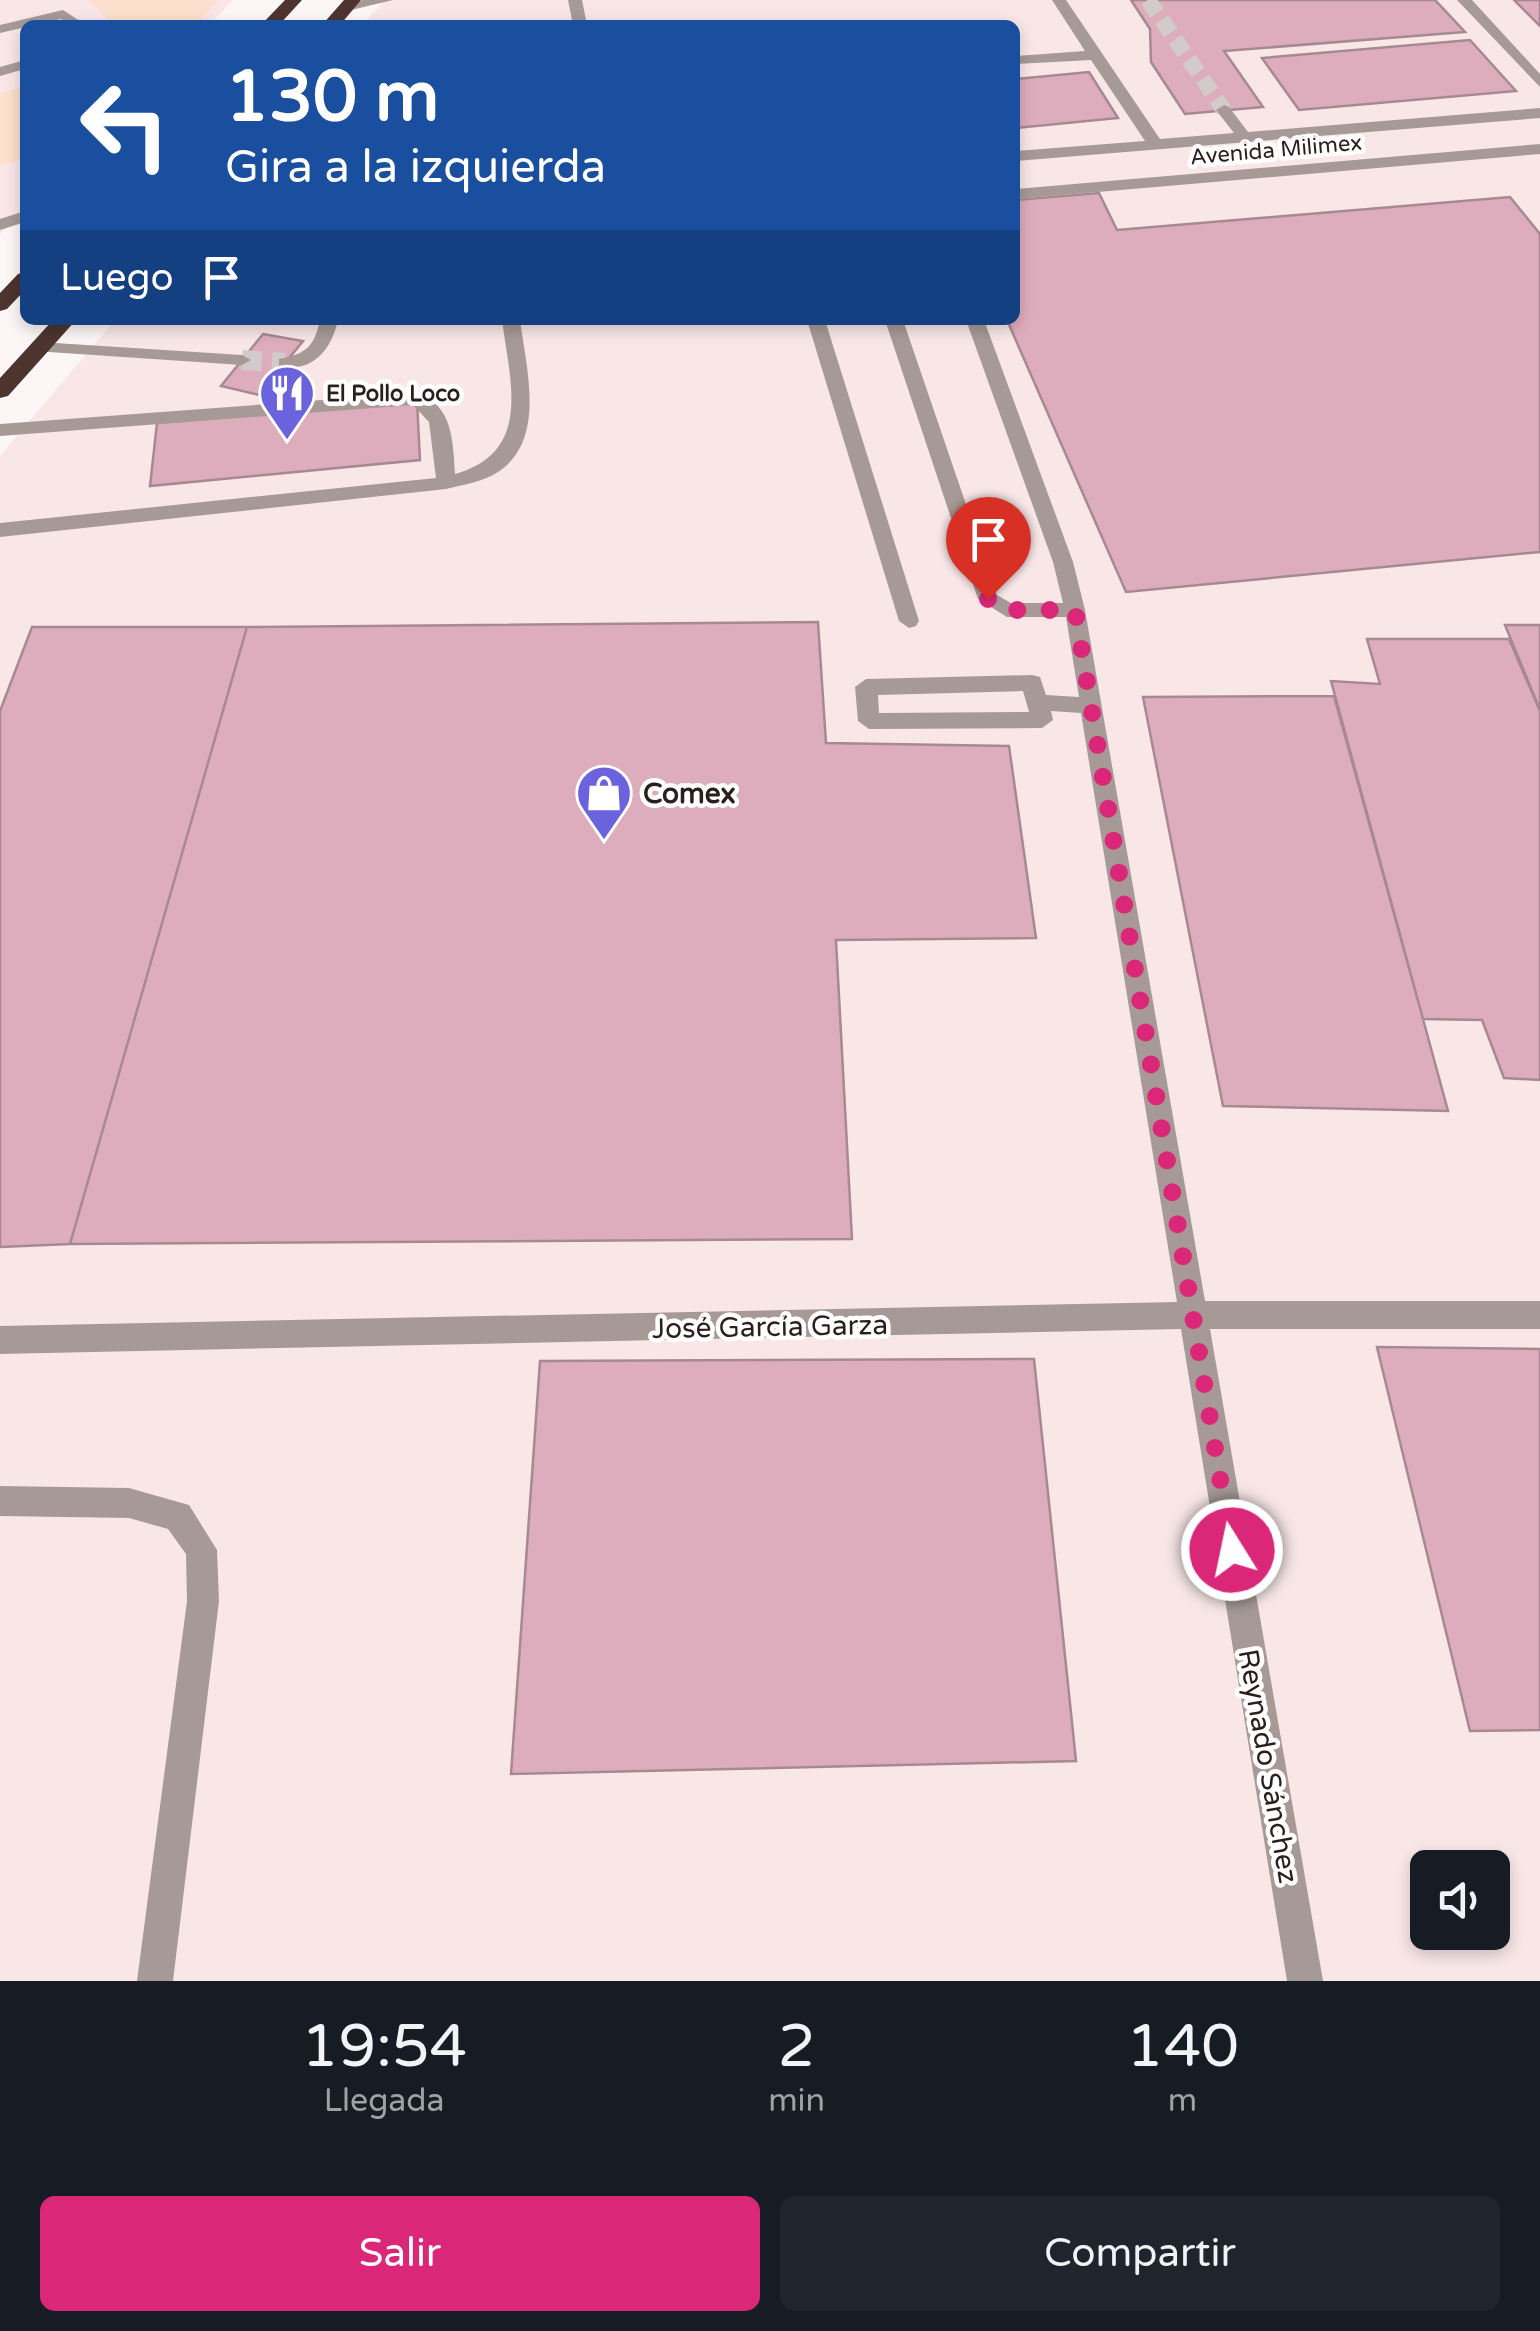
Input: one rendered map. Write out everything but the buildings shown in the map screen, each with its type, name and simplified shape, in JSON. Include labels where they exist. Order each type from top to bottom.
[{"type":"highway","points":[[276,13],[294,0]]},
{"type":"highway","points":[[0,304],[20,283]]},
{"type":"highway","points":[[0,391],[60,325]]},
{"type":"street","points":[[350,4],[386,0]]},
{"type":"street","points":[[1059,0],[1155,144]]},
{"type":"street","points":[[1464,0],[1540,83]]},
{"type":"street","points":[[38,20],[63,14],[75,20]]},
{"type":"street","points":[[1020,60],[1095,55]]},
{"type":"street","points":[[1224,110],[1244,137]]},
{"type":"street","name":"Avenida Milimex","points":[[1020,156],[1540,113]]},
{"type":"street","name":"Avenida Milimex","points":[[1020,194],[1540,149]]},
{"type":"street","points":[[285,364],[314,358],[321,350],[328,325]]},
{"type":"street","points":[[0,530],[446,483],[490,468],[513,448],[520,417],[511,325]]},
{"type":"street","points":[[818,325],[909,621]]},
{"type":"street","points":[[896,325],[988,599],[1006,610],[1075,610]]},
{"type":"street","name":"Reynado Sánchez","points":[[977,325],[1063,562],[1075,610],[1305,1981]]},
{"type":"street","points":[[40,347],[242,360]]},
{"type":"street","points":[[0,430],[416,399],[427,402],[439,418],[446,483]]},
{"type":"street","points":[[1032,684],[1037,703],[1042,720],[870,721],[866,687],[1032,684]]},
{"type":"street","points":[[1037,703],[1090,704]]},
{"type":"street","name":"José García Garza","points":[[0,1340],[1192,1315],[1540,1314]]},
{"type":"street","points":[[0,1501],[129,1503],[178,1516],[201,1550],[203,1602],[155,1981]]},
{"type":"shaded area","points":[[0,0],[233,0],[214,20],[20,20],[20,214],[0,234]]},
{"type":"shaded area","points":[[89,0],[219,0],[200,20],[108,20]]},
{"type":"shaded area","points":[[384,0],[1540,0],[1540,1981],[0,1981],[0,456],[111,325],[1020,325],[1020,20],[367,20]]},
{"type":"shaded area","points":[[20,87],[20,160],[0,166],[0,93]]},
{"type":"tunnel","points":[[1148,0],[1224,110]]},
{"type":"tunnel","points":[[242,360],[285,363]]},
{"type":"place","name":"El Pollo Loco","points":[[287,442]]},
{"type":"place","name":"Comex","points":[[604,842]]},
{"type":"route","points":[[988,599],[998,609],[1075,610],[1232,1550]]}]
